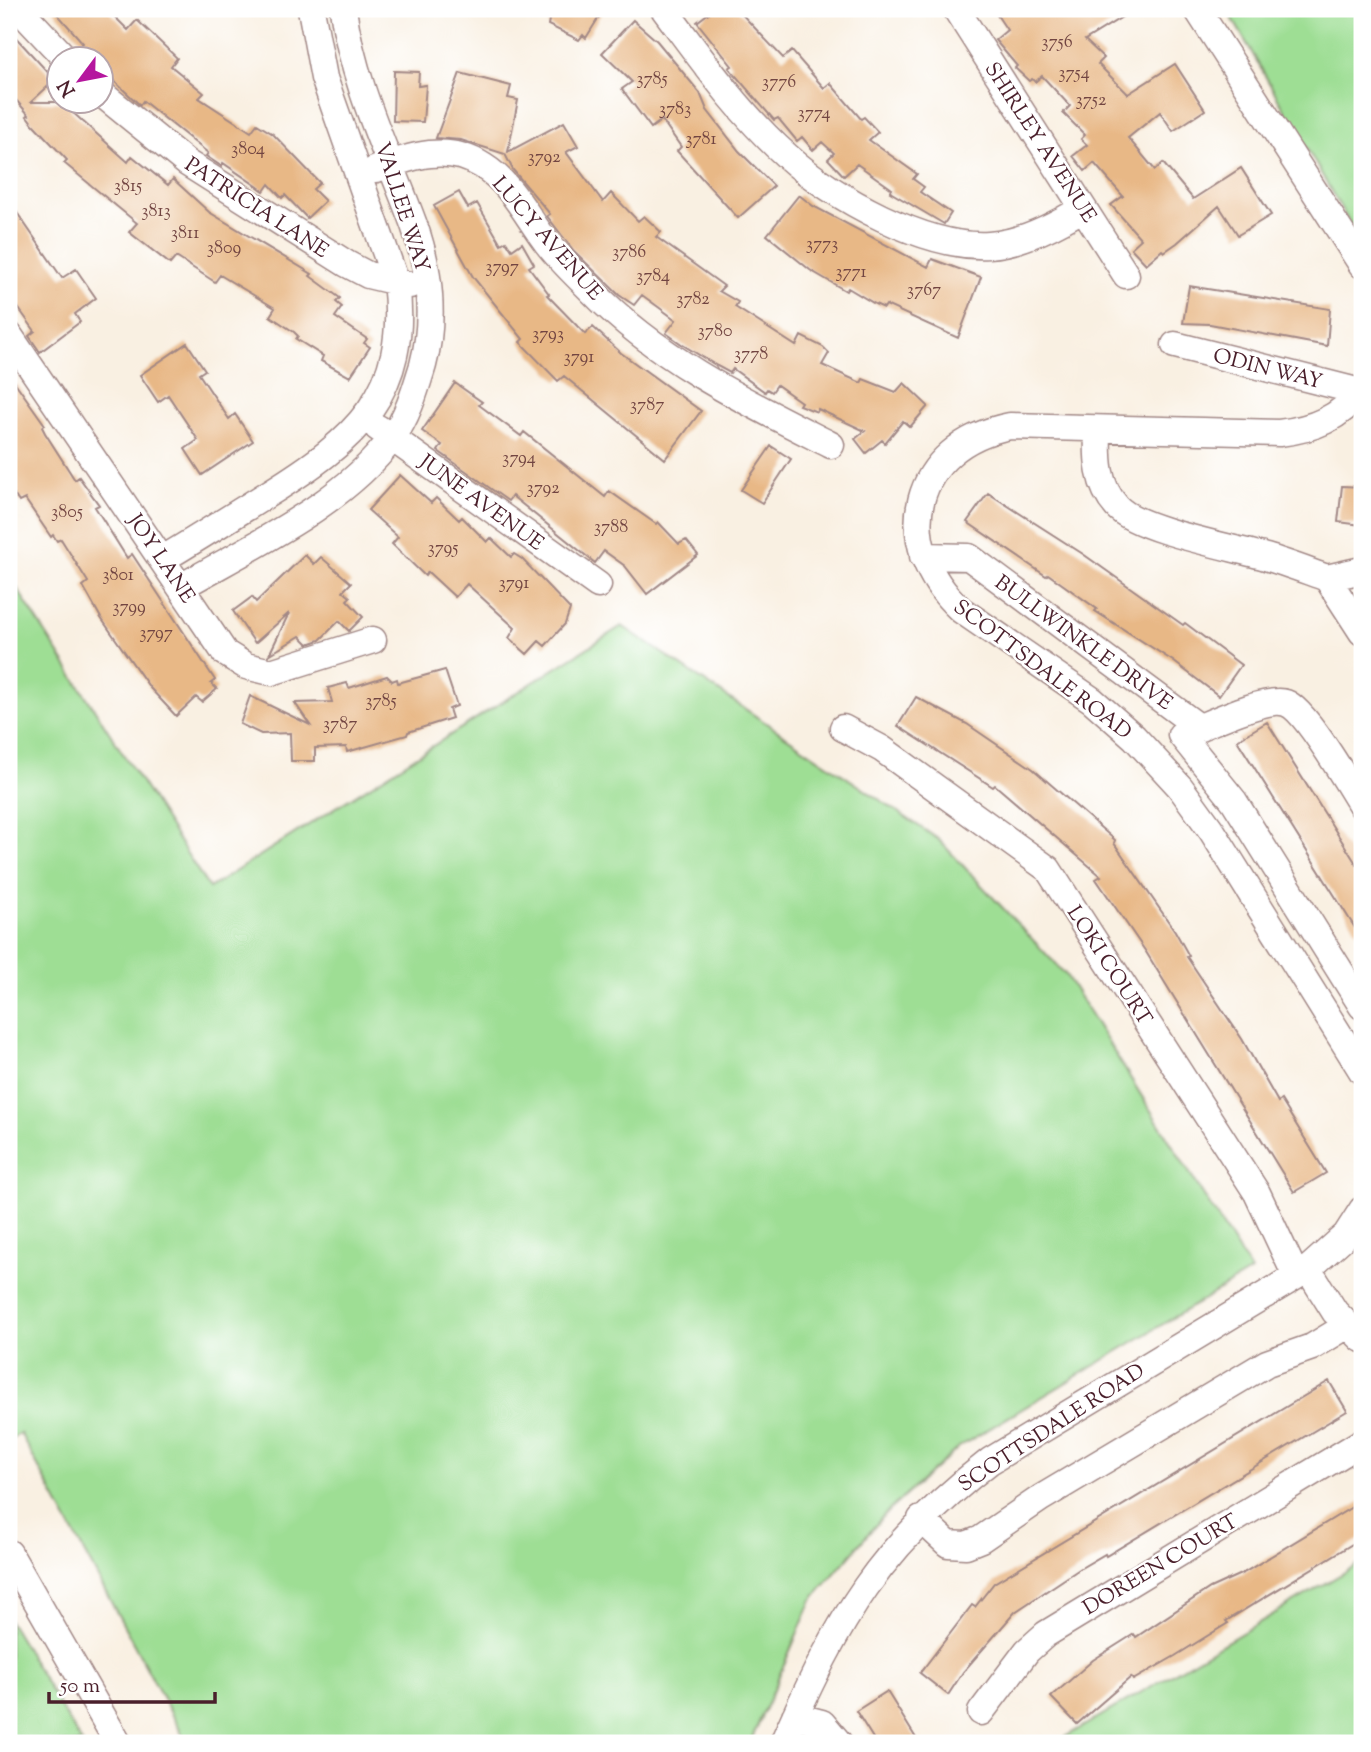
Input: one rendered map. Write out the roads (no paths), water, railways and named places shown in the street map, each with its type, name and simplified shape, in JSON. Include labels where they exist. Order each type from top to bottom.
[{"type":"street","points":[[19,9],[54,46]]},
{"type":"street","name":"VALLEE WAY","points":[[163,559],[320,462],[373,409],[394,357],[401,318],[396,282],[324,78],[312,9]]},
{"type":"street","name":"VALLEE WAY","points":[[181,587],[310,511],[362,470],[392,438],[413,400],[429,344],[429,288],[415,228],[364,94],[343,9]]},
{"type":"street","points":[[664,9],[723,88],[788,157],[832,189],[883,217],[928,235],[963,244],[990,245],[1044,229],[1083,208]]},
{"type":"street","name":"SHIRLEY AVENUE","points":[[956,9],[1126,275]]},
{"type":"street","points":[[1196,9],[1362,265]]},
{"type":"street","name":"PATRICIA LANE","points":[[116,105],[187,163],[347,264],[368,275],[429,288]]},
{"type":"street","name":"LUCY AVENUE","points":[[358,176],[433,152],[455,155],[481,164],[501,179],[548,244],[592,291],[644,338],[681,366],[831,445]]},
{"type":"street","name":"JOY LANE","points":[[9,335],[225,653],[246,666],[271,672],[373,640]]},
{"type":"street","name":"ODIN WAY","points":[[1174,345],[1362,391]]},
{"type":"street","name":"SCOTTSDALE ROAD","points":[[1362,391],[1344,410],[1323,423],[1302,430],[1098,431],[1010,426],[988,430],[948,454],[932,474],[918,517],[923,556],[941,592],[961,610],[1092,700],[1146,748],[1180,787],[1212,831],[1362,1071]]},
{"type":"street","name":"JUNE AVENUE","points":[[365,418],[598,585]]},
{"type":"street","points":[[1098,431],[1097,464],[1105,488],[1118,509],[1148,524],[1327,578],[1362,570]]},
{"type":"street","name":"BULLWINKLE DRIVE","points":[[923,556],[968,557],[1191,731],[1362,1006]]},
{"type":"street","points":[[1327,578],[1362,632]]},
{"type":"street","points":[[1146,748],[1258,706],[1284,702],[1296,709],[1362,806]]},
{"type":"street","name":"LOKI COURT","points":[[843,728],[882,749],[1048,869],[1257,1193],[1302,1272],[1355,1332]]},
{"type":"street","name":"SCOTTSDALE ROAD","points":[[783,1743],[820,1660],[850,1607],[881,1563],[921,1519],[990,1461],[1302,1272],[1346,1235],[1362,1210]]},
{"type":"street","points":[[921,1519],[948,1544],[966,1545],[981,1539],[1041,1498],[1267,1363],[1355,1332]]},
{"type":"street","name":"DOREEN COURT","points":[[981,1712],[1027,1650],[1046,1634],[1362,1442]]},
{"type":"street","points":[[9,1553],[118,1743]]},
{"type":"street","points":[[795,1716],[822,1723],[839,1743]]}]
